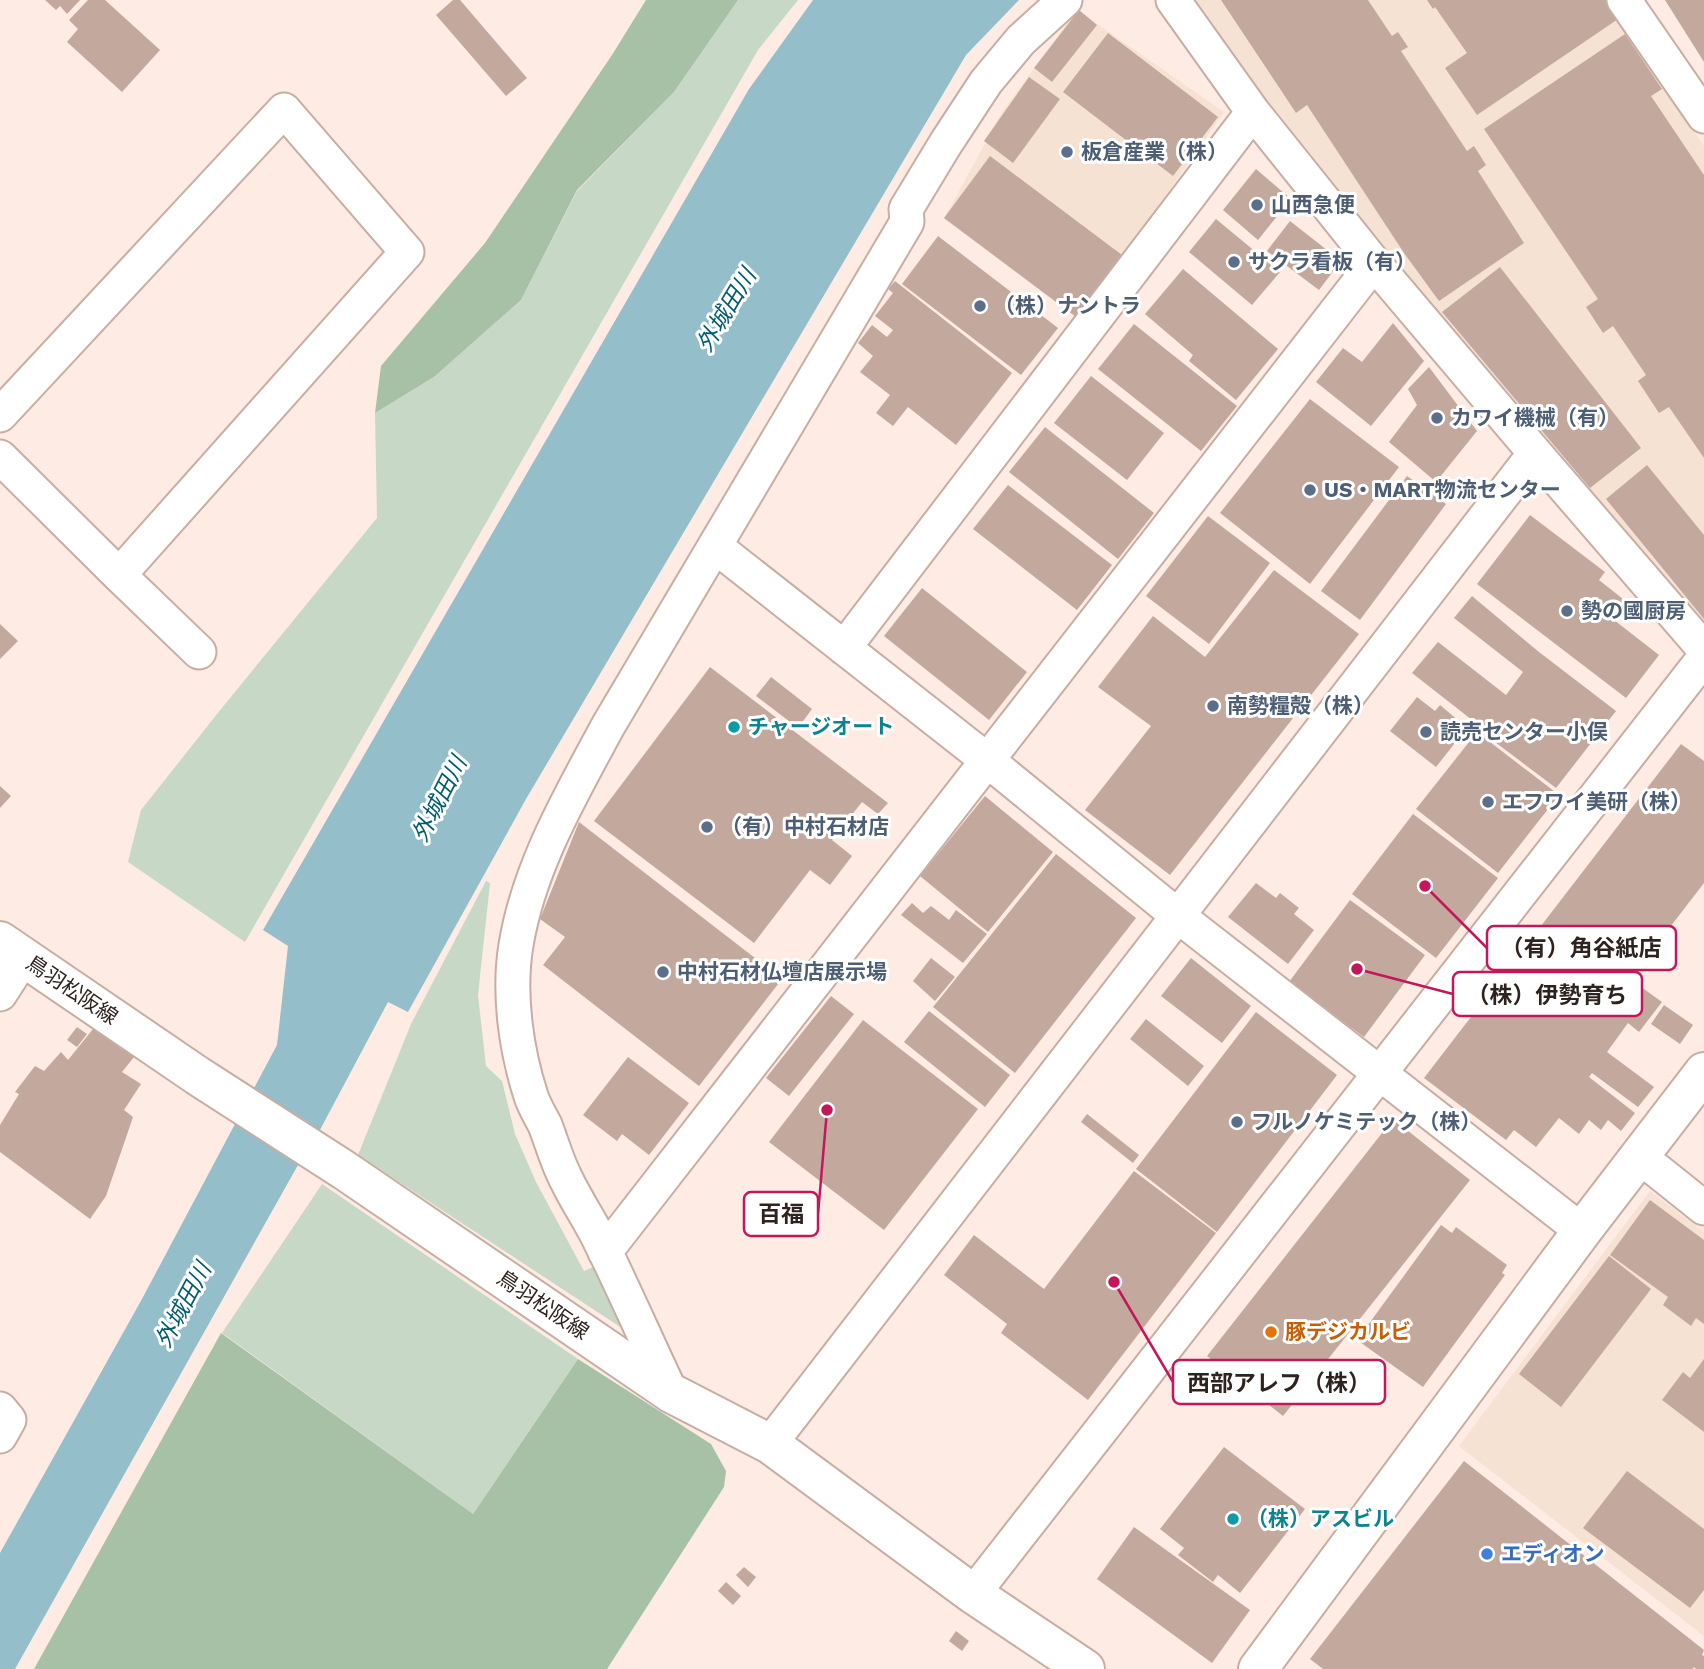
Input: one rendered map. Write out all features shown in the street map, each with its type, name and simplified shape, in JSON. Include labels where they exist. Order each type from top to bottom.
[{"type":"main road","name":"鳥羽松阪線","points":[[12,949],[198,1076],[344,1170],[671,1393],[770,1444],[973,1594],[1084,1669]]},
{"type":"main road","points":[[1258,1669],[1582,1231],[1704,1072]]},
{"type":"street","points":[[671,1393],[605,1252],[565,1178],[544,1123],[531,1098],[517,1037],[514,959],[534,876],[554,829],[608,726],[906,222],[906,208],[986,82],[1021,40],[1065,0]]},
{"type":"street","points":[[1173,0],[1254,112],[1374,263],[1704,649]]},
{"type":"street","points":[[1625,0],[1704,117]]},
{"type":"street","points":[[0,415],[284,110],[407,252],[119,575]]},
{"type":"street","points":[[844,648],[1254,112]]},
{"type":"street","points":[[605,1252],[1374,263]]},
{"type":"street","points":[[770,1444],[1535,453]]},
{"type":"street","points":[[0,457],[199,652]]},
{"type":"street","points":[[716,547],[987,760],[1178,916],[1582,1231]]},
{"type":"street","points":[[973,1594],[1704,659]]},
{"type":"street","points":[[0,994],[12,949]]},
{"type":"street","points":[[1639,1156],[1704,1208]]},
{"type":"street","points":[[0,1409],[9,1420],[0,1436]]},
{"type":"shaded area","points":[[1191,0],[1606,0],[1704,146],[1704,629],[1243,80]]},
{"type":"shaded area","name":"板倉産業（株）","points":[[1077,10],[1224,112],[1080,318],[944,219],[1002,112]]},
{"type":"shaded area","points":[[1650,1191],[1704,1232],[1704,1636],[1459,1446]]},
{"type":"green space","points":[[646,0],[738,0],[674,92],[577,190],[521,300],[434,377],[375,413],[381,366],[485,243]]},
{"type":"green space","points":[[738,0],[798,0],[758,50],[245,942],[128,862],[141,810],[377,518],[375,413],[434,377],[521,300],[577,191],[674,92]]},
{"type":"green space","points":[[486,881],[490,883],[478,995],[486,1066],[502,1081],[515,1134],[536,1182],[584,1271],[600,1264],[634,1336],[358,1155],[411,1024]]},
{"type":"green space","points":[[322,1184],[578,1359],[473,1514],[222,1333]]},
{"type":"green space","points":[[221,1333],[473,1514],[578,1359],[711,1444],[726,1471],[724,1487],[607,1669],[34,1669]]},
{"type":"water","name":"外城田川","points":[[813,0],[1019,0],[966,55],[526,799],[408,1012],[388,1002],[321,1128],[15,1669],[0,1669],[0,1553],[142,1299],[277,1045],[288,946],[263,930],[749,89]]},
{"type":"building","points":[[45,0],[80,0],[67,14],[60,6],[56,10]]},
{"type":"building","points":[[88,0],[105,0],[160,50],[122,92],[67,42],[78,29],[69,20]]},
{"type":"building","points":[[453,0],[460,0],[527,78],[506,96],[436,15]]},
{"type":"building","points":[[1221,0],[1368,0],[1392,36],[1398,32],[1408,47],[1401,51],[1467,151],[1474,146],[1486,165],[1478,171],[1524,243],[1439,301],[1404,253],[1307,105],[1296,113]]},
{"type":"building","points":[[1427,0],[1609,0],[1621,17],[1477,115],[1445,68],[1467,53],[1435,7],[1433,9]]},
{"type":"building","points":[[1665,0],[1704,0],[1704,62]]},
{"type":"building","points":[[1079,10],[1097,25],[1052,82],[1034,68]]},
{"type":"building","points":[[1108,33],[1218,117],[1173,176],[1063,92]]},
{"type":"building","points":[[1625,34],[1662,89],[1651,96],[1704,175],[1704,458],[1669,407],[1659,413],[1638,381],[1646,375],[1613,326],[1603,333],[1586,307],[1598,299],[1484,129]]},
{"type":"building","points":[[1029,77],[1060,99],[1013,163],[984,141]]},
{"type":"building","points":[[990,156],[1122,255],[1076,317],[944,218]]},
{"type":"building","name":"山西急便","points":[[1256,169],[1291,199],[1258,240],[1223,210]]},
{"type":"building","name":"サクラ看板（有）","points":[[1216,219],[1280,272],[1252,305],[1189,252]]},
{"type":"building","points":[[1290,221],[1341,261],[1319,290],[1267,251]]},
{"type":"building","name":"（株）ナントラ","points":[[938,236],[1058,328],[1021,375],[902,284]]},
{"type":"building","points":[[1500,267],[1641,448],[1590,488],[1442,312]]},
{"type":"building","points":[[1183,269],[1278,349],[1236,400],[1189,361],[1193,355],[1145,314]]},
{"type":"building","points":[[895,281],[1012,373],[956,445],[908,407],[893,426],[876,413],[890,395],[860,372],[873,356],[858,343],[872,325],[887,337],[893,330],[875,316],[893,293],[888,289]]},
{"type":"building","points":[[1393,323],[1424,361],[1371,426],[1316,382],[1343,348],[1362,362]]},
{"type":"building","points":[[1134,324],[1237,406],[1201,451],[1098,369]]},
{"type":"building","name":"カワイ機械（有）","points":[[1429,367],[1477,431],[1436,482],[1389,442],[1417,405],[1408,389]]},
{"type":"building","points":[[1091,376],[1164,433],[1127,480],[1054,423]]},
{"type":"building","name":"US・MART物流センター","points":[[1310,399],[1399,467],[1310,584],[1220,513]]},
{"type":"building","points":[[1045,427],[1154,513],[1118,559],[1009,472]]},
{"type":"building","points":[[1647,465],[1704,535],[1704,619],[1606,499]]},
{"type":"building","points":[[1407,476],[1446,504],[1360,620],[1321,591]]},
{"type":"building","points":[[1008,485],[1112,565],[1077,610],[973,529]]},
{"type":"building","name":"勢の國厨房","points":[[1530,515],[1605,572],[1599,580],[1628,603],[1614,620],[1659,655],[1626,698],[1477,584]]},
{"type":"building","points":[[1208,516],[1270,563],[1209,644],[1146,596]]},
{"type":"building","name":"南勢糧殻（株）","points":[[1274,570],[1359,634],[1170,875],[1085,810],[1151,726],[1098,687],[1153,616],[1205,657]]},
{"type":"building","points":[[922,588],[1027,672],[989,720],[884,636]]},
{"type":"building","points":[[1472,596],[1616,711],[1556,788],[1479,730],[1481,727],[1412,673],[1438,642],[1506,695],[1523,672],[1454,618]]},
{"type":"building","points":[[0,624],[18,641],[0,659]]},
{"type":"building","name":"（有）中村石材店","points":[[710,667],[888,803],[878,814],[862,802],[832,840],[852,856],[830,885],[810,870],[754,943],[594,821]]},
{"type":"building","points":[[771,677],[812,709],[798,728],[756,696]]},
{"type":"building","name":"読売センター小俣","points":[[1417,697],[1435,711],[1440,705],[1459,721],[1454,727],[1462,734],[1436,767],[1390,731]]},
{"type":"building","name":"エフワイ美研（株）","points":[[1477,732],[1559,795],[1498,873],[1416,809]]},
{"type":"building","points":[[1681,744],[1704,761],[1704,883],[1630,979],[1662,1002],[1639,1032],[1628,1023],[1607,1052],[1654,1087],[1638,1107],[1592,1073],[1589,1077],[1635,1113],[1621,1131],[1608,1120],[1601,1130],[1589,1120],[1579,1134],[1559,1118],[1536,1147],[1514,1130],[1506,1140],[1424,1078]]},
{"type":"building","points":[[0,786],[11,796],[0,808]]},
{"type":"building","points":[[985,796],[1053,852],[988,932],[920,876]]},
{"type":"building","points":[[1413,814],[1498,878],[1436,958],[1352,894]]},
{"type":"building","name":"中村石材仏壇店展示場","points":[[579,822],[782,979],[699,1086],[543,965],[565,937],[540,919]]},
{"type":"building","points":[[1056,854],[1136,918],[1015,1073],[933,1007]]},
{"type":"building","points":[[1256,883],[1276,898],[1280,893],[1299,908],[1294,914],[1314,930],[1288,964],[1228,917]]},
{"type":"building","points":[[1350,900],[1425,955],[1364,1037],[1289,982]]},
{"type":"building","points":[[912,903],[923,913],[931,906],[949,920],[956,910],[987,934],[963,963],[901,915]]},
{"type":"building","points":[[931,958],[955,977],[935,1001],[913,981]]},
{"type":"building","points":[[1191,958],[1251,1006],[1222,1043],[1161,996]]},
{"type":"building","points":[[831,996],[854,1014],[789,1096],[766,1078]]},
{"type":"building","points":[[1664,1005],[1693,1025],[1680,1044],[1651,1024]]},
{"type":"building","points":[[929,1011],[1010,1075],[985,1107],[904,1042]]},
{"type":"building","name":"フルノケミテック（株）","points":[[1256,1012],[1337,1075],[1217,1232],[1136,1169]]},
{"type":"building","points":[[1146,1019],[1204,1066],[1188,1086],[1130,1039]]},
{"type":"building","points":[[863,1020],[978,1109],[884,1230],[769,1142]]},
{"type":"building","points":[[77,1027],[87,1034],[77,1047],[67,1040]]},
{"type":"building","points":[[93,1029],[134,1057],[122,1072],[141,1084],[124,1110],[133,1117],[106,1196],[90,1219],[0,1152],[0,1125],[19,1094],[15,1092],[35,1066],[44,1071],[61,1052],[68,1060]]},
{"type":"building","points":[[628,1057],[689,1103],[649,1155],[622,1134],[617,1141],[583,1115]]},
{"type":"building","points":[[1087,1114],[1139,1155],[1133,1163],[1081,1122]]},
{"type":"building","points":[[1393,1119],[1470,1180],[1283,1416],[1207,1356]]},
{"type":"building","points":[[1134,1171],[1216,1233],[1088,1400],[1001,1333],[1007,1324],[944,1275],[974,1235],[1044,1289]]},
{"type":"building","points":[[1650,1200],[1704,1240],[1704,1324],[1696,1318],[1691,1326],[1663,1305],[1668,1297],[1610,1255]]},
{"type":"building","points":[[1441,1225],[1452,1233],[1456,1227],[1507,1265],[1502,1273],[1505,1275],[1423,1387],[1357,1340]]},
{"type":"building","points":[[1609,1256],[1651,1289],[1561,1407],[1519,1374]]},
{"type":"building","points":[[1704,1359],[1704,1432],[1662,1400],[1683,1372],[1690,1378]]},
{"type":"building","name":"（株）アスビル","points":[[1224,1447],[1305,1509],[1240,1593],[1218,1575],[1213,1582],[1178,1555],[1184,1548],[1160,1529]]},
{"type":"building","name":"エディオン","points":[[1464,1461],[1704,1650],[1704,1669],[1323,1669],[1310,1659]]},
{"type":"building","points":[[1627,1471],[1704,1529],[1704,1590],[1690,1608],[1583,1528]]},
{"type":"building","points":[[1134,1527],[1250,1610],[1212,1663],[1097,1579]]},
{"type":"building","points":[[744,1567],[756,1577],[748,1587],[736,1575]]},
{"type":"building","points":[[726,1582],[741,1596],[733,1605],[718,1591]]},
{"type":"building","points":[[956,1631],[969,1641],[962,1651],[949,1641]]},
{"type":"place","name":"板倉産業（株）","points":[[1067,152]]},
{"type":"place","name":"山西急便","points":[[1257,205]]},
{"type":"place","name":"サクラ看板（有）","points":[[1234,262]]},
{"type":"place","name":"（株）ナントラ","points":[[980,306]]},
{"type":"place","name":"カワイ機械（有）","points":[[1437,418]]},
{"type":"place","name":"US・MART物流センター","points":[[1310,490]]},
{"type":"place","name":"勢の國厨房","points":[[1567,611]]},
{"type":"place","name":"南勢糧殻（株）","points":[[1213,706]]},
{"type":"place","name":"チャージオート","points":[[734,727]]},
{"type":"place","name":"読売センター小俣","points":[[1426,732]]},
{"type":"place","name":"エフワイ美研（株）","points":[[1488,802]]},
{"type":"place","name":"（有）中村石材店","points":[[707,827]]},
{"type":"place","name":"（有）角谷紙店","points":[[1425,886]]},
{"type":"place","name":"（株）伊勢育ち","points":[[1357,969]]},
{"type":"place","name":"中村石材仏壇店展示場","points":[[663,972]]},
{"type":"place","name":"百福","points":[[827,1110]]},
{"type":"place","name":"フルノケミテック（株）","points":[[1237,1122]]},
{"type":"place","name":"西部アレフ（株）","points":[[1114,1282]]},
{"type":"place","name":"豚デジカルビ","points":[[1271,1332]]},
{"type":"place","name":"（株）アスビル","points":[[1233,1519]]},
{"type":"place","name":"エディオン","points":[[1487,1554]]}]
